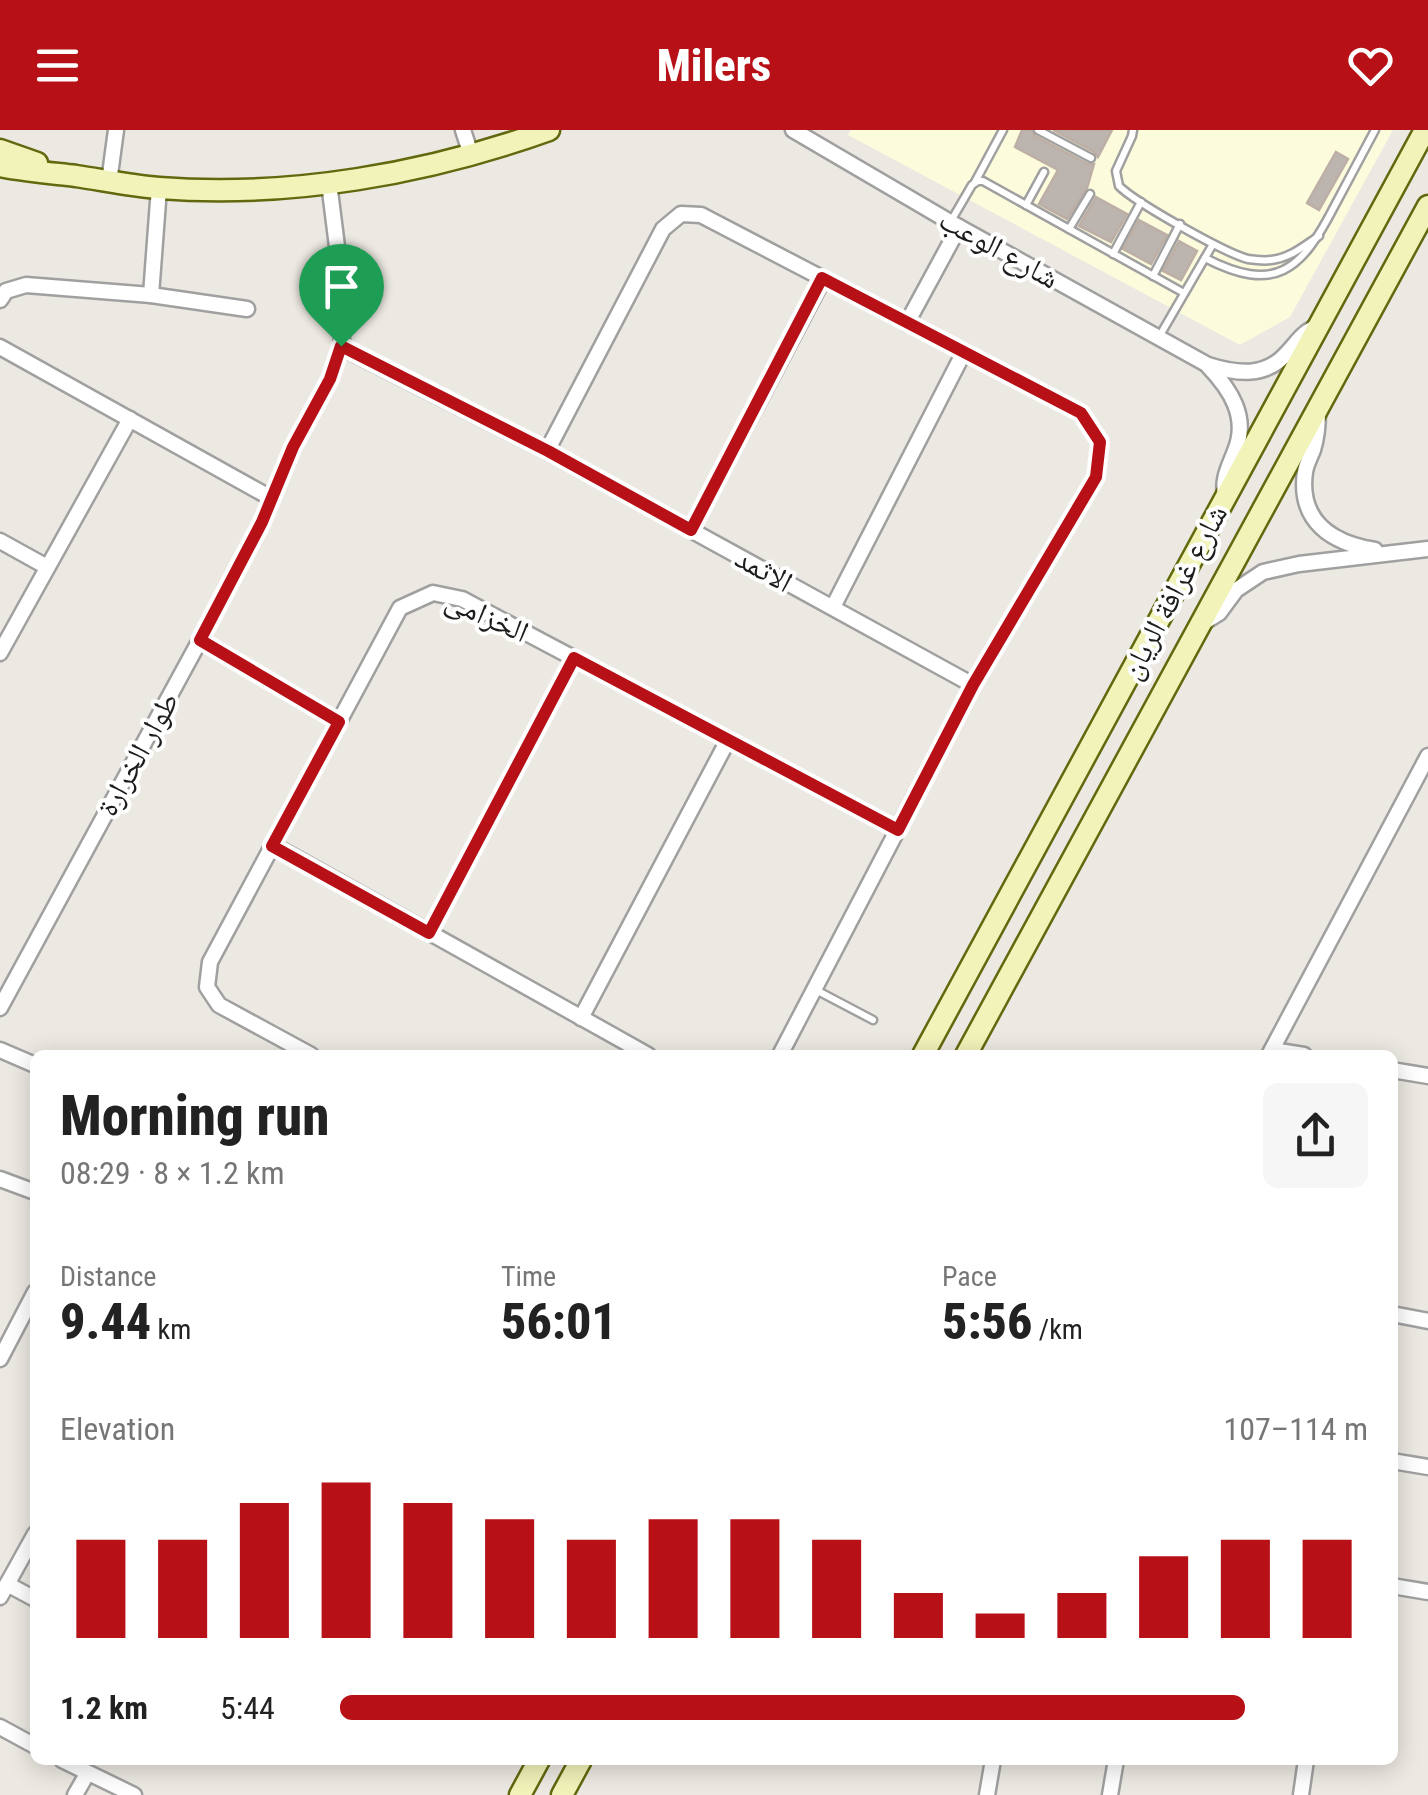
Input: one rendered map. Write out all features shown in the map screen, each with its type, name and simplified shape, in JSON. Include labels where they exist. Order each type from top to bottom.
[{"type":"main road","points":[[0,166],[159,188],[242,189],[328,183],[396,172],[471,155],[549,130]]},
{"type":"main road","name":"شارع غرافة الريان","points":[[926,1050],[1425,130]]},
{"type":"main road","points":[[0,150],[72,176]]},
{"type":"main road","name":"شارع غرافة الريان","points":[[969,1050],[1428,206]]},
{"type":"main road","points":[[520,1795],[537,1765]]},
{"type":"main road","points":[[562,1795],[578,1765]]},
{"type":"street","points":[[109,182],[116,130]]},
{"type":"street","points":[[463,130],[471,155]]},
{"type":"street","name":"شارع الوعب","points":[[793,130],[954,225],[1208,365],[1230,372],[1260,370],[1280,360],[1302,335],[1319,326]]},
{"type":"street","name":"طوار الخرارة","points":[[0,1008],[262,522],[293,447],[330,379],[344,328],[344,292],[328,183]]},
{"type":"street","points":[[151,295],[159,188]]},
{"type":"street","points":[[548,451],[663,229],[681,214],[701,215],[1081,413],[1100,442],[1096,477],[973,685],[783,1050]]},
{"type":"street","points":[[907,323],[954,225]]},
{"type":"street","points":[[691,530],[822,278]]},
{"type":"street","points":[[0,300],[6,291],[26,285],[151,295],[247,309]]},
{"type":"street","name":"الاثمد","points":[[341,346],[548,451],[973,685]]},
{"type":"street","points":[[0,347],[271,498]]},
{"type":"street","points":[[833,607],[964,352]]},
{"type":"street","name":"شارع الوعب","points":[[1208,365],[1226,385],[1238,414],[1237,448],[1224,476],[1225,498]]},
{"type":"street","points":[[1318,411],[1318,427],[1304,476],[1310,511],[1338,541],[1391,552]]},
{"type":"street","points":[[0,654],[130,419]]},
{"type":"street","points":[[0,541],[47,567]]},
{"type":"street","points":[[1202,623],[1219,613],[1249,579],[1263,572],[1428,549]]},
{"type":"street","name":"الخزامى","points":[[303,1050],[219,1005],[207,987],[210,962],[400,608],[434,593],[462,599],[898,830]]},
{"type":"street","points":[[200,640],[339,722]]},
{"type":"street","points":[[429,933],[574,658]]},
{"type":"street","points":[[581,1018],[728,740]]},
{"type":"street","points":[[1272,1050],[1428,756]]},
{"type":"street","points":[[272,846],[639,1050]]},
{"type":"street","points":[[0,1050],[30,1063]]},
{"type":"street","points":[[1398,1071],[1428,1076]]},
{"type":"street","points":[[0,1178],[30,1190]]},
{"type":"street","points":[[0,1360],[30,1302]]},
{"type":"street","points":[[1398,1315],[1428,1320]]},
{"type":"street","points":[[1398,1462],[1428,1467]]},
{"type":"street","points":[[30,1543],[4,1590],[30,1598]]},
{"type":"street","points":[[1398,1587],[1428,1592]]},
{"type":"street","points":[[0,1727],[30,1743]]},
{"type":"street","points":[[71,1765],[131,1794]]},
{"type":"street","points":[[988,1795],[992,1765]]},
{"type":"street","points":[[1110,1795],[1115,1765]]},
{"type":"street","points":[[1300,1795],[1305,1765]]},
{"type":"street","points":[[75,1795],[87,1774]]},
{"type":"lane","points":[[954,225],[1004,130]]},
{"type":"lane","points":[[1038,130],[1091,158]]},
{"type":"lane","points":[[1132,130],[1116,170],[1116,178],[1125,192],[1213,244],[1251,260],[1270,260],[1290,256],[1320,236]]},
{"type":"lane","points":[[1205,258],[1244,275],[1263,276],[1282,272],[1298,262],[1320,236],[1375,130]]},
{"type":"lane","points":[[1026,205],[1044,172]]},
{"type":"lane","points":[[975,182],[983,181],[1184,293]]},
{"type":"lane","points":[[1069,229],[1090,194]]},
{"type":"lane","points":[[1113,254],[1141,202]]},
{"type":"lane","points":[[1153,276],[1180,224]]},
{"type":"lane","points":[[1158,338],[1213,244]]},
{"type":"lane","points":[[814,989],[872,1020]]},
{"type":"shaded area","points":[[851,130],[1393,130],[1290,317],[1240,345],[848,135]]},
{"type":"building","points":[[1022,130],[1031,130],[1035,136],[1094,164],[1087,188],[1067,219],[1039,204],[1058,170],[1015,147]]},
{"type":"building","points":[[1053,130],[1112,130],[1098,157]]},
{"type":"building","points":[[1336,152],[1348,159],[1319,210],[1307,203]]},
{"type":"building","points":[[1096,197],[1127,214],[1111,242],[1079,226]]},
{"type":"building","points":[[1139,220],[1167,235],[1151,264],[1123,249]]},
{"type":"building","points":[[1179,241],[1197,251],[1181,280],[1163,271]]},
{"type":"route","points":[[822,278],[1081,413],[1100,442],[1096,477],[973,685],[898,830],[574,658],[429,933],[272,846],[339,722],[200,640],[262,522],[293,447],[330,379],[341,346],[548,451],[691,530],[822,278]]}]
